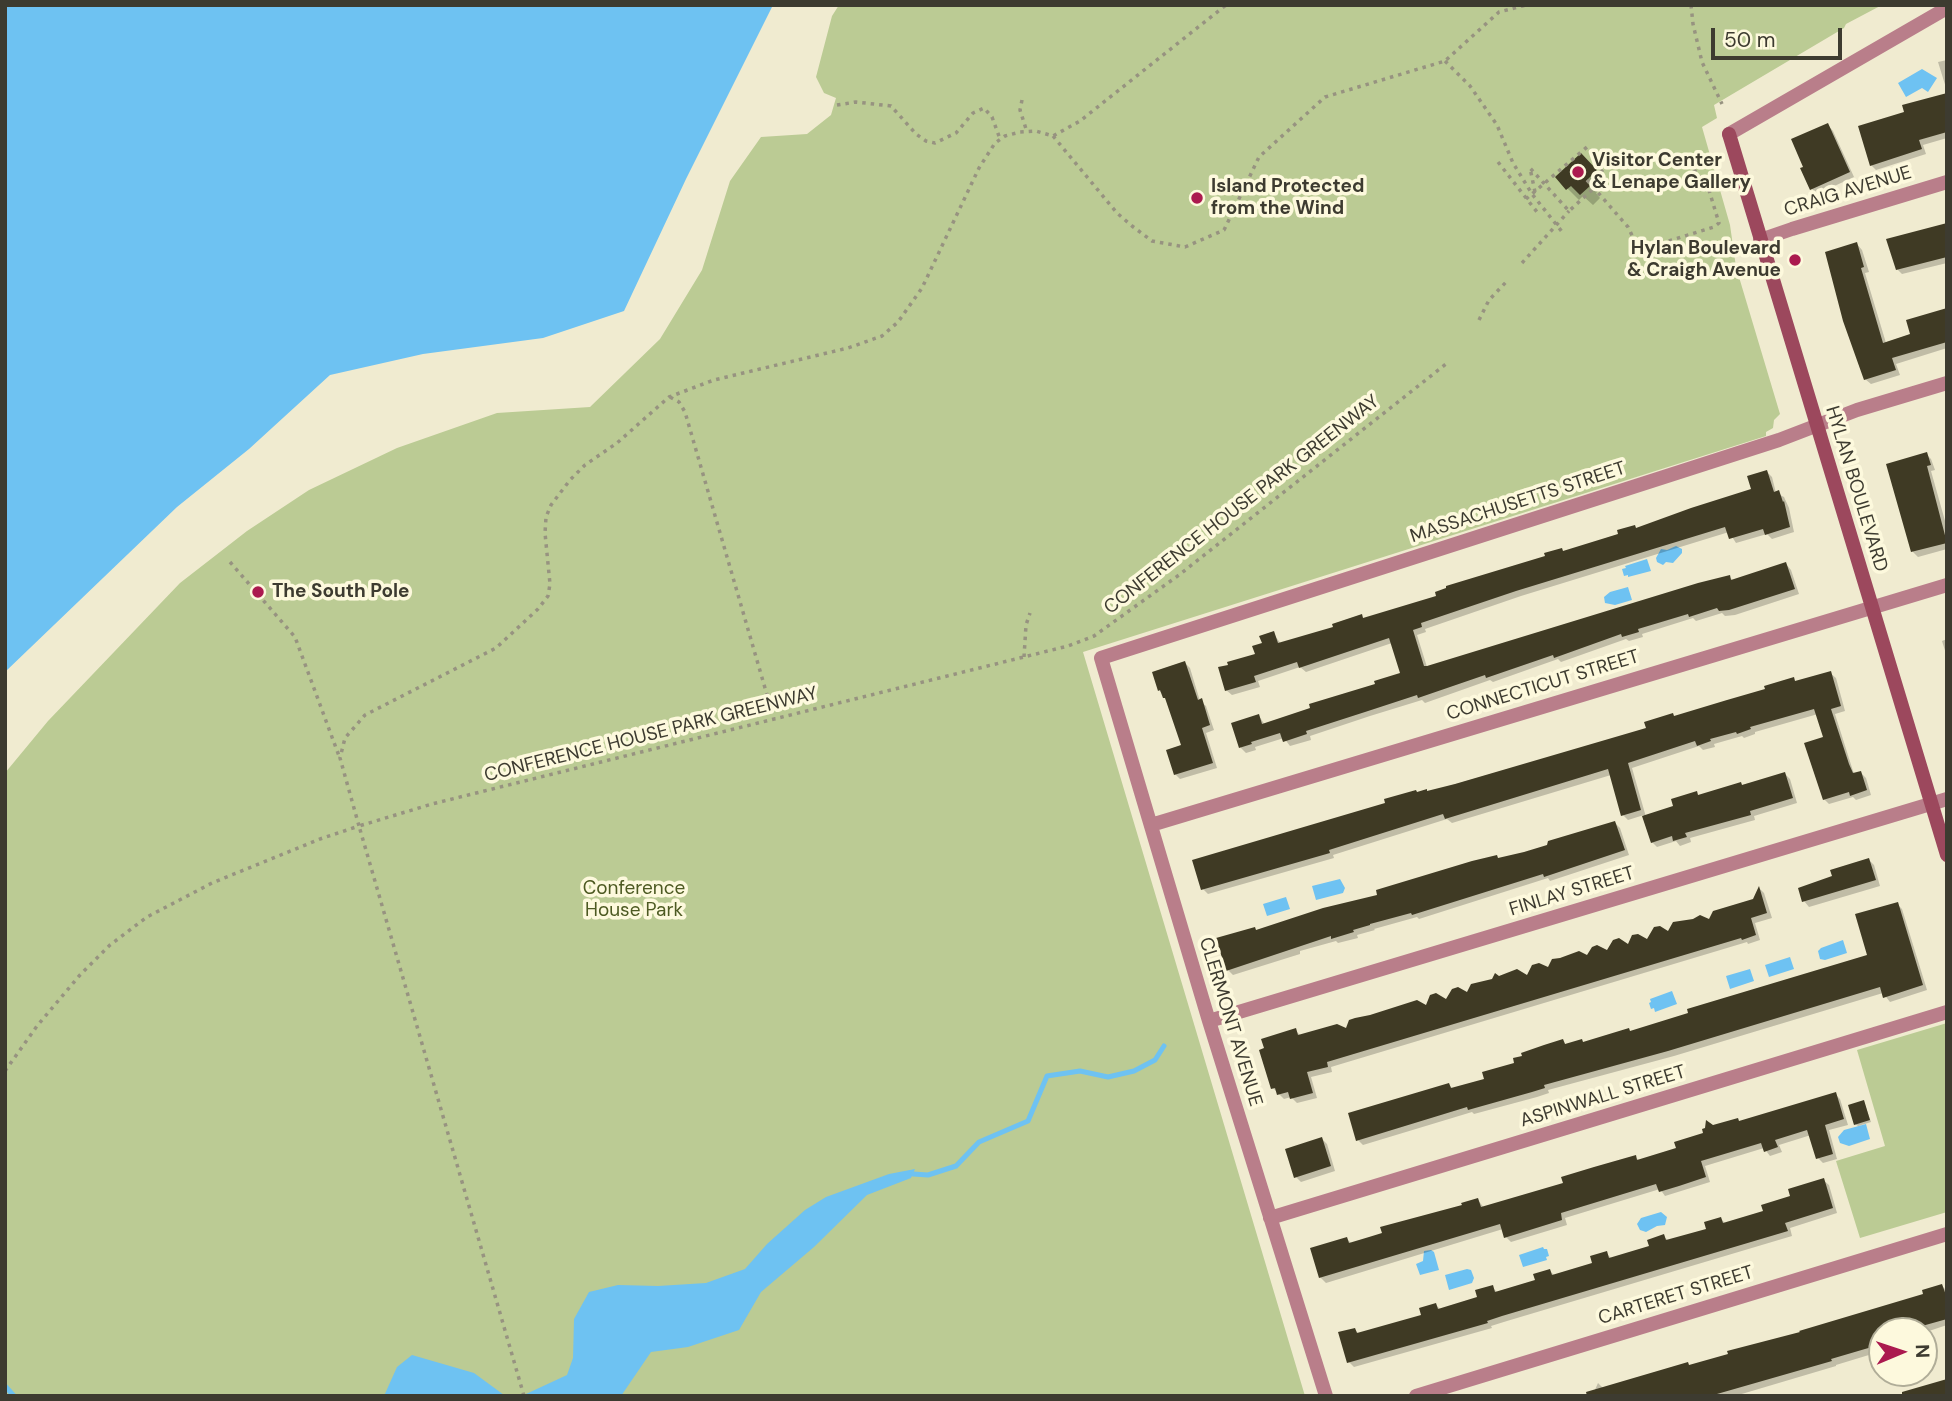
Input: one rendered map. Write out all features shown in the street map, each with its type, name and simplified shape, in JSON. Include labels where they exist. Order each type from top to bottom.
[{"type":"street","name":"HYLAN BOULEVARD","points":[[1947,8],[1730,134],[1947,855]]},
{"type":"street","name":"CRAIG AVENUE","points":[[1760,240],[1947,182]]},
{"type":"street","name":"MASSACHUSETTS STREET","points":[[1101,659],[1817,426],[1857,410],[1947,383]]},
{"type":"street","name":"CONNECTICUT STREET","points":[[1151,825],[1947,585]]},
{"type":"street","name":"CLERMONT AVENUE","points":[[1101,659],[1209,1021],[1326,1396]]},
{"type":"street","name":"FINLAY STREET","points":[[1209,1021],[1947,799]]},
{"type":"street","name":"ASPINWALL STREET","points":[[1270,1218],[1947,1012]]},
{"type":"street","name":"CARTERET STREET","points":[[1416,1396],[1947,1234]]},
{"type":"path","points":[[1053,136],[1080,121],[1226,5]]},
{"type":"path","points":[[340,758],[345,738],[365,715],[496,648],[538,609],[548,596],[550,584],[545,533],[546,517],[551,505],[570,480],[585,466],[617,443],[669,397],[714,380],[848,348],[882,336],[898,322],[922,288],[979,168],[1000,139],[1036,131],[1053,136],[1117,213],[1132,226],[1152,241],[1185,247],[1224,230],[1259,157],[1325,97],[1445,61],[1499,12],[1526,5]]},
{"type":"path","points":[[1691,5],[1702,62],[1722,104]]},
{"type":"path","points":[[1445,61],[1470,86],[1497,125],[1513,163],[1563,233]]},
{"type":"path","points":[[1022,100],[1020,110],[1027,132]]},
{"type":"path","points":[[837,105],[856,102],[891,106],[916,134],[934,143],[956,133],[972,113],[984,108],[992,117],[1000,139]]},
{"type":"path","points":[[1526,199],[1587,147],[1605,168],[1588,181],[1628,227],[1639,250],[1714,228],[1719,223],[1708,187],[1691,166]]},
{"type":"path","points":[[1498,162],[1537,212]]},
{"type":"path","points":[[1534,193],[1530,169],[1533,168],[1569,211]]},
{"type":"path","points":[[1522,263],[1556,224],[1594,188]]},
{"type":"path","points":[[1479,320],[1489,300],[1508,280]]},
{"type":"path","name":"CONFERENCE HOUSE PARK GREENWAY","points":[[5,1071],[37,1026],[80,975],[110,946],[147,917],[212,883],[320,839],[444,801],[1068,646],[1094,636],[1179,575],[1446,364]]},
{"type":"path","points":[[669,397],[679,402],[685,412],[774,719]]},
{"type":"path","points":[[230,562],[295,637],[340,758],[524,1393]]},
{"type":"path","points":[[1024,657],[1026,625],[1030,613]]},
{"type":"green space","name":"Conference House Park","points":[[839,5],[1882,5],[1714,105],[1717,118],[1702,127],[1730,225],[1736,267],[1780,414],[1774,420],[1773,428],[1766,432],[1766,436],[1083,652],[1305,1396],[5,1396],[5,773],[48,721],[180,583],[247,531],[309,490],[397,448],[497,413],[590,407],[660,339],[702,270],[730,181],[761,137],[807,134],[831,115],[836,98],[824,93],[816,77],[832,16]]},
{"type":"green space","points":[[1947,1023],[1947,1212],[1860,1238],[1836,1161],[1885,1146],[1857,1050]]},
{"type":"water","points":[[5,5],[773,5],[624,311],[543,338],[423,354],[330,375],[249,449],[177,507],[5,672]]},
{"type":"water","points":[[1922,69],[1937,78],[1928,92],[1922,88],[1906,97],[1898,83]]},
{"type":"water","points":[[1676,546],[1682,549],[1682,553],[1673,563],[1666,562],[1663,565],[1657,562],[1656,558],[1661,549],[1667,550]]},
{"type":"water","points":[[1647,559],[1651,571],[1624,576],[1622,569],[1626,568],[1625,566]]},
{"type":"water","points":[[1628,587],[1632,600],[1615,605],[1605,603],[1604,597],[1610,592]]},
{"type":"water","points":[[1340,879],[1345,888],[1343,893],[1316,900],[1312,886]]},
{"type":"water","points":[[1286,897],[1290,909],[1267,916],[1263,904]]},
{"type":"water","points":[[1843,940],[1847,953],[1820,959],[1818,951],[1821,948]]},
{"type":"water","points":[[1790,957],[1794,969],[1769,977],[1765,965]]},
{"type":"water","points":[[1750,969],[1754,981],[1730,989],[1726,976]]},
{"type":"water","points":[[1672,991],[1677,1004],[1655,1012],[1654,1008],[1651,1009],[1650,999]]},
{"type":"water","points":[[1866,1124],[1870,1139],[1849,1146],[1840,1143],[1838,1137],[1844,1130]]},
{"type":"water","points":[[915,1169],[911,1178],[867,1195],[814,1247],[761,1292],[739,1330],[688,1347],[651,1352],[621,1396],[384,1396],[397,1367],[412,1355],[474,1373],[504,1395],[526,1394],[567,1375],[573,1358],[574,1319],[589,1292],[618,1285],[706,1283],[745,1269],[767,1244],[805,1210],[826,1197],[889,1174]]},
{"type":"water","points":[[1661,1212],[1667,1217],[1665,1225],[1646,1232],[1640,1230],[1637,1224],[1641,1218]]},
{"type":"water","points":[[1543,1247],[1547,1249],[1547,1260],[1523,1267],[1519,1255]]},
{"type":"water","points":[[1431,1250],[1439,1270],[1420,1275],[1416,1264],[1423,1261],[1424,1251]]},
{"type":"water","points":[[1471,1270],[1474,1278],[1472,1283],[1449,1290],[1445,1275]]},
{"type":"building","points":[[1947,93],[1947,132],[1919,140],[1922,149],[1870,166],[1858,126],[1904,112],[1902,105]]},
{"type":"building","points":[[1828,123],[1850,172],[1810,190],[1791,139]]},
{"type":"building","name":"Visitor Center & Lenape Gallery","points":[[1581,153],[1597,170],[1586,181],[1590,186],[1580,195],[1571,186],[1566,190],[1555,177]]},
{"type":"building","points":[[1947,223],[1947,257],[1896,270],[1886,239]]},
{"type":"building","points":[[1857,242],[1864,267],[1861,268],[1883,343],[1910,334],[1906,320],[1947,308],[1947,342],[1892,358],[1896,370],[1864,380],[1843,321],[1825,252]]},
{"type":"building","points":[[1927,452],[1931,465],[1927,466],[1947,543],[1911,552],[1886,464]]},
{"type":"building","points":[[1767,470],[1774,492],[1779,490],[1784,501],[1790,527],[1765,535],[1763,529],[1729,539],[1725,527],[1516,591],[1421,623],[1422,627],[1413,630],[1424,666],[1427,666],[1698,583],[1730,575],[1731,580],[1786,562],[1795,589],[1729,610],[1719,611],[1717,608],[1689,617],[1688,614],[1638,629],[1639,632],[1622,637],[1621,634],[1554,658],[1553,655],[1486,678],[1485,675],[1418,698],[1417,695],[1306,731],[1307,734],[1283,742],[1280,733],[1239,748],[1231,723],[1259,714],[1262,724],[1310,708],[1309,704],[1375,684],[1374,681],[1400,673],[1389,638],[1299,668],[1297,662],[1254,676],[1256,682],[1225,691],[1218,667],[1255,654],[1252,646],[1262,643],[1259,636],[1274,631],[1278,643],[1333,627],[1332,624],[1362,614],[1363,618],[1436,596],[1435,592],[1446,586],[1545,556],[1544,553],[1562,548],[1563,551],[1618,534],[1617,530],[1635,525],[1636,528],[1751,489],[1747,476]]},
{"type":"building","points":[[1185,661],[1198,700],[1202,698],[1210,725],[1202,728],[1213,763],[1174,775],[1166,750],[1181,745],[1165,698],[1160,690],[1158,691],[1152,672]]},
{"type":"building","points":[[1831,671],[1841,706],[1831,709],[1853,773],[1861,771],[1867,790],[1850,796],[1849,792],[1823,800],[1804,743],[1823,737],[1814,709],[1750,727],[1751,729],[1737,734],[1736,732],[1710,739],[1711,741],[1697,746],[1695,741],[1628,763],[1641,810],[1621,816],[1608,769],[1445,819],[1443,814],[1329,850],[1330,853],[1201,890],[1192,860],[1385,803],[1384,799],[1416,790],[1427,791],[1455,784],[1646,728],[1644,722],[1673,713],[1674,716],[1765,689],[1764,686],[1794,677],[1795,681]]},
{"type":"building","points":[[1785,772],[1793,798],[1750,811],[1751,815],[1685,833],[1687,837],[1673,841],[1672,836],[1651,843],[1642,816],[1673,806],[1671,799],[1697,791],[1698,795],[1741,782],[1742,785]]},
{"type":"building","points":[[1615,821],[1625,850],[1544,877],[1543,874],[1412,915],[1411,913],[1370,924],[1353,930],[1354,932],[1331,939],[1331,936],[1226,971],[1216,938],[1255,927],[1256,930],[1323,908],[1377,895],[1376,890],[1472,861],[1524,852],[1547,845],[1548,841]]},
{"type":"building","points":[[1869,858],[1876,880],[1802,902],[1798,888],[1832,876],[1830,870]]},
{"type":"building","points":[[1759,886],[1767,913],[1751,918],[1756,935],[1327,1062],[1328,1067],[1307,1072],[1313,1093],[1290,1099],[1288,1092],[1277,1095],[1275,1088],[1271,1089],[1259,1050],[1264,1048],[1261,1039],[1296,1028],[1298,1035],[1337,1024],[1346,1028],[1349,1020],[1417,1000],[1426,1005],[1430,995],[1436,993],[1446,999],[1452,989],[1458,987],[1467,992],[1471,984],[1492,979],[1495,973],[1499,976],[1517,969],[1527,975],[1532,965],[1539,963],[1548,967],[1552,959],[1579,951],[1587,955],[1592,947],[1597,945],[1607,950],[1613,940],[1619,938],[1628,944],[1632,935],[1638,934],[1647,939],[1654,927],[1660,926],[1668,931],[1673,922],[1693,919],[1700,915],[1709,919],[1713,911],[1753,899]]},
{"type":"building","points":[[1898,902],[1923,985],[1883,998],[1880,987],[1544,1085],[1545,1088],[1532,1092],[1468,1110],[1467,1107],[1356,1141],[1348,1113],[1449,1083],[1451,1088],[1484,1079],[1482,1072],[1514,1063],[1513,1058],[1522,1056],[1521,1053],[1563,1039],[1565,1044],[1582,1039],[1583,1042],[1629,1028],[1630,1031],[1688,1013],[1687,1009],[1867,955],[1855,914]]},
{"type":"building","points":[[1836,1092],[1844,1119],[1825,1125],[1833,1154],[1816,1159],[1807,1130],[1775,1140],[1778,1147],[1764,1152],[1761,1143],[1701,1161],[1706,1177],[1679,1186],[1659,1192],[1656,1184],[1561,1213],[1562,1220],[1504,1238],[1500,1224],[1319,1278],[1310,1248],[1347,1237],[1349,1243],[1382,1233],[1380,1227],[1462,1205],[1461,1203],[1478,1198],[1481,1207],[1563,1183],[1561,1177],[1594,1167],[1636,1155],[1637,1160],[1676,1148],[1674,1142],[1703,1133],[1706,1120],[1713,1125],[1738,1118],[1739,1121]]},
{"type":"building","points":[[1864,1100],[1870,1120],[1854,1125],[1848,1105]]},
{"type":"building","points":[[1322,1137],[1331,1166],[1294,1178],[1285,1149]]},
{"type":"building","points":[[1824,1178],[1833,1208],[1785,1223],[1788,1231],[1502,1316],[1487,1321],[1488,1323],[1347,1363],[1338,1332],[1355,1328],[1357,1333],[1421,1315],[1419,1308],[1436,1303],[1438,1309],[1477,1297],[1475,1290],[1493,1285],[1495,1292],[1535,1280],[1533,1274],[1550,1269],[1552,1275],[1592,1263],[1590,1256],[1607,1251],[1609,1258],[1649,1246],[1647,1240],[1664,1234],[1666,1240],[1706,1229],[1704,1222],[1721,1217],[1723,1223],[1763,1211],[1761,1205],[1790,1196],[1788,1189]]},
{"type":"building","points":[[1942,1284],[1947,1298],[1947,1319],[1938,1322],[1938,1317],[1868,1317],[1868,1348],[1831,1359],[1832,1361],[1710,1396],[1587,1396],[1586,1392],[1688,1362],[1689,1365],[1728,1354],[1727,1351],[1800,1332],[1923,1294],[1922,1290]]},
{"type":"building","points":[[1947,1379],[1947,1396],[1902,1396],[1902,1392],[1919,1387],[1938,1387],[1938,1382]]},
{"type":"waterway","points":[[913,1174],[928,1175],[956,1166],[979,1142],[1028,1121],[1047,1076],[1080,1071],[1108,1077],[1134,1071],[1155,1060],[1164,1046]]},
{"type":"waterway","points":[[5,1386],[14,1396]]},
{"type":"place","name":"Visitor Center & Lenape Gallery","points":[[1578,172]]},
{"type":"place","name":"Island Protected from the Wind","points":[[1197,198]]},
{"type":"place","name":"Hylan Boulevard & Craigh Avenue","points":[[1795,260]]},
{"type":"place","name":"The South Pole","points":[[258,592]]}]
